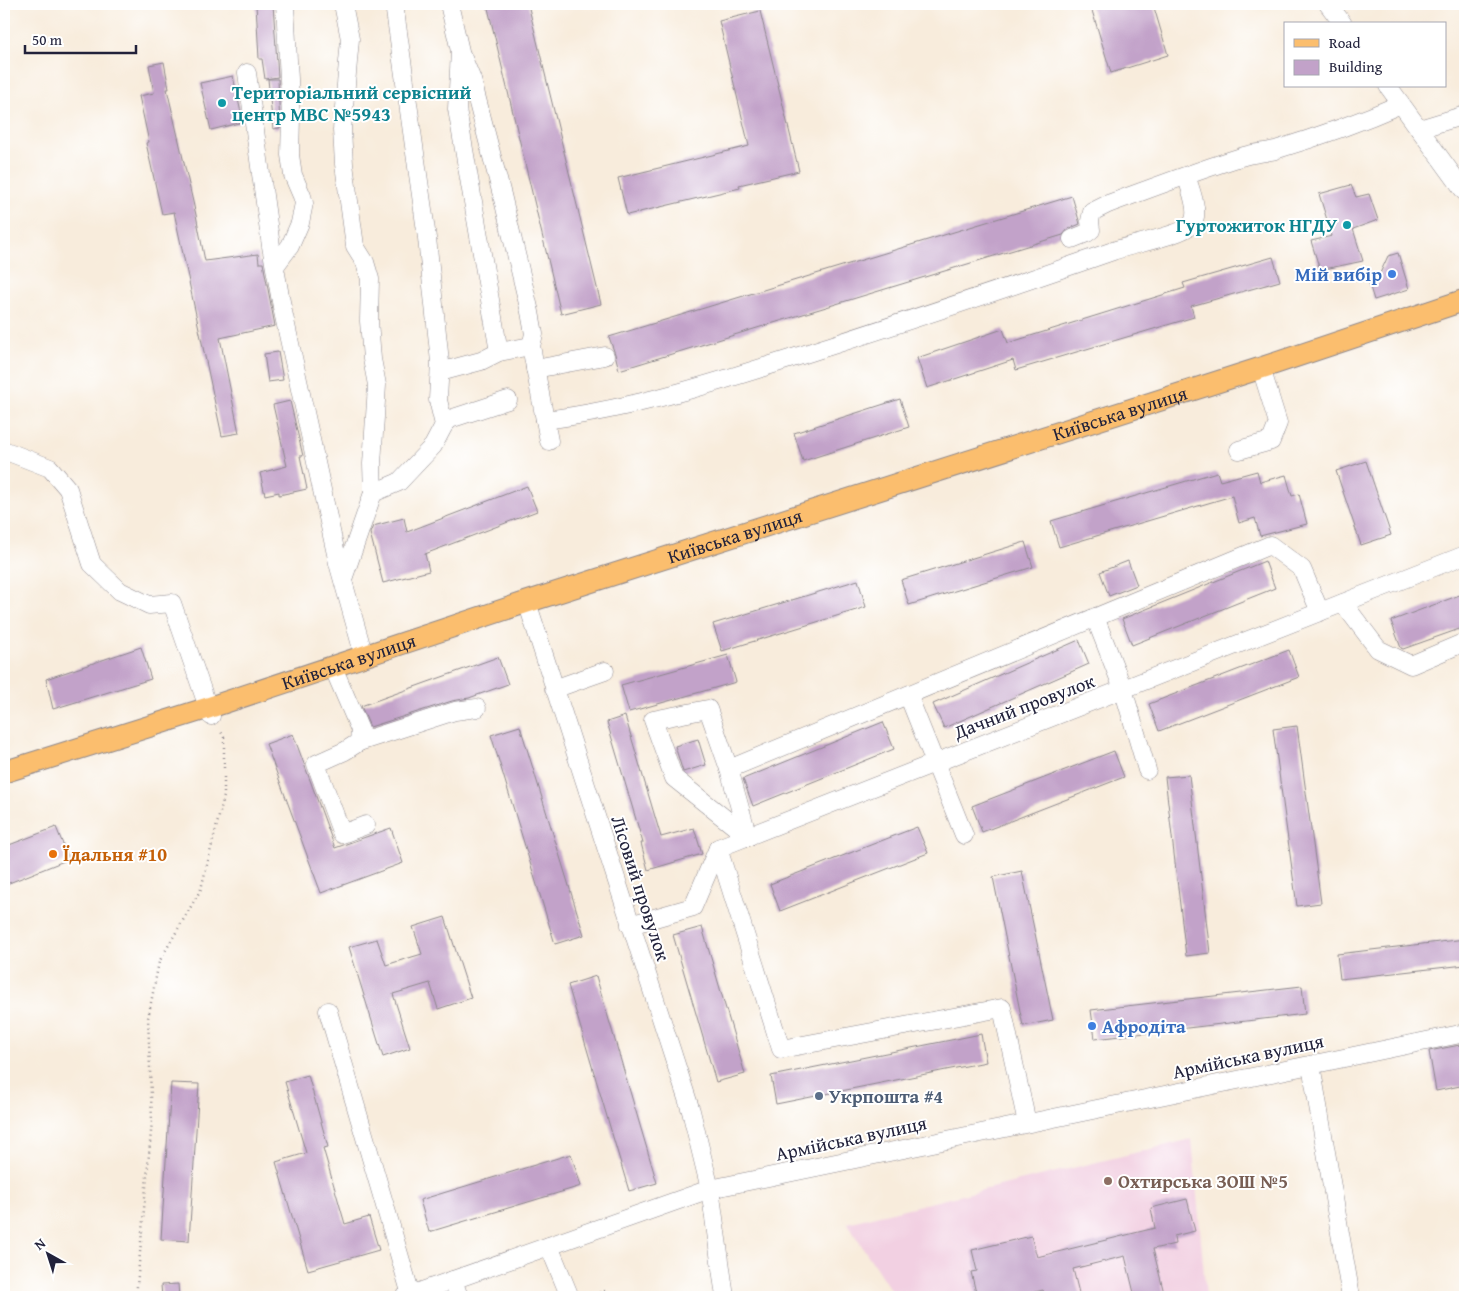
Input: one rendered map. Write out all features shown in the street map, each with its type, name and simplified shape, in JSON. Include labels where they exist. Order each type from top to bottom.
[{"type":"main road","name":"Київська вулиця","points":[[1263,373],[1465,300]]},
{"type":"main road","name":"Київська вулиця","points":[[4,782],[210,712],[364,656],[528,606],[1465,309]]},
{"type":"main road","name":"Київська вулиця","points":[[4,772],[336,674],[528,606]]},
{"type":"street","points":[[275,266],[290,246],[300,223],[304,204],[293,176],[290,155],[291,118],[285,4]]},
{"type":"street","points":[[342,579],[372,493],[377,385],[372,359],[369,321],[370,279],[365,262],[355,246],[344,164],[342,130],[350,39],[343,4]]},
{"type":"street","points":[[394,4],[427,238],[440,362],[438,400],[444,425]]},
{"type":"street","points":[[449,4],[460,51],[472,80],[501,189],[530,312],[534,334],[531,346],[549,441]]},
{"type":"street","points":[[1328,4],[1342,22]]},
{"type":"street","points":[[460,51],[457,109],[499,352]]},
{"type":"street","points":[[247,73],[275,266],[292,360],[342,579],[364,656]]},
{"type":"street","points":[[1389,88],[1465,192]]},
{"type":"street","points":[[1072,239],[1091,230],[1092,212],[1108,204],[1210,166],[1310,138],[1371,117],[1401,104]]},
{"type":"street","points":[[1419,129],[1465,115]]},
{"type":"street","points":[[464,147],[488,142]]},
{"type":"street","points":[[545,420],[568,417],[684,391],[992,293],[1126,246],[1181,231],[1195,220],[1195,209],[1188,181]]},
{"type":"street","points":[[472,195],[501,189]]},
{"type":"street","points":[[440,372],[481,360],[499,352],[531,346]]},
{"type":"street","points":[[535,369],[606,356]]},
{"type":"street","points":[[1239,450],[1270,441],[1278,423],[1263,373]]},
{"type":"street","points":[[372,493],[399,482],[433,446],[444,425],[450,419],[508,400]]},
{"type":"street","points":[[4,451],[6,450],[50,468],[68,489],[92,564],[120,591],[149,605],[172,604],[210,712]]},
{"type":"street","points":[[729,769],[1270,545],[1302,569],[1320,612]]},
{"type":"street","name":"Дачний провулок","points":[[718,848],[1465,556]]},
{"type":"street","points":[[1343,603],[1378,649],[1411,665],[1465,642]]},
{"type":"street","name":"Лісовий провулок","points":[[528,606],[691,1111],[710,1189],[725,1297]]},
{"type":"street","points":[[1095,617],[1123,690],[1147,770]]},
{"type":"street","points":[[554,689],[604,671]]},
{"type":"street","points":[[336,674],[360,730],[359,742]]},
{"type":"street","points":[[908,695],[964,835]]},
{"type":"street","points":[[366,825],[342,834],[316,764],[345,751],[359,742],[455,711],[477,708]]},
{"type":"street","points":[[708,709],[729,769],[748,837],[674,778],[653,720],[708,709]]},
{"type":"street","points":[[630,925],[693,907],[718,848]]},
{"type":"street","points":[[718,848],[781,1050],[1002,1008],[1027,1123]]},
{"type":"street","points":[[328,1011],[408,1296]]},
{"type":"street","name":"Армійська вулиця","points":[[408,1296],[710,1189],[1465,1033]]},
{"type":"street","points":[[1312,1064],[1351,1297]]},
{"type":"street","points":[[549,1246],[570,1297]]},
{"type":"street","points":[[453,1280],[459,1297]]},
{"type":"path","points":[[136,1297],[152,1120],[148,1018],[159,962],[201,890],[224,796],[224,737],[210,712]]},
{"type":"path","points":[[585,1297],[608,1290]]},
{"type":"shaded area","name":"Охтирська ЗОШ №5","points":[[1192,1139],[1206,1297],[895,1297],[847,1223]]},
{"type":"building","points":[[256,4],[273,4],[278,77],[265,79],[262,59],[259,59]]},
{"type":"building","points":[[487,4],[528,4],[601,304],[561,314]]},
{"type":"building","points":[[1090,4],[1153,4],[1168,55],[1111,73]]},
{"type":"building","points":[[760,11],[799,171],[739,185],[740,188],[627,215],[618,178],[749,146],[719,21]]},
{"type":"building","points":[[164,62],[169,89],[167,89],[205,261],[258,254],[259,263],[263,263],[275,326],[220,338],[239,433],[222,436],[174,212],[162,214],[146,143],[149,142],[139,96],[154,93],[149,65]]},
{"type":"building","name":"Територіальний сервісний центр МВС №5943","points":[[233,76],[243,122],[211,130],[200,83]]},
{"type":"building","points":[[268,79],[278,79],[280,128],[273,129]]},
{"type":"building","name":"Гуртожиток НГДУ","points":[[1351,185],[1356,197],[1369,194],[1378,220],[1353,229],[1363,261],[1320,270],[1311,241],[1332,236],[1319,194]]},
{"type":"building","points":[[1072,196],[1080,224],[1068,229],[1063,235],[619,370],[609,337]]},
{"type":"building","name":"Мій вибір","points":[[1398,253],[1409,289],[1374,300],[1369,284],[1376,282],[1388,256]]},
{"type":"building","points":[[1273,257],[1280,281],[1191,306],[1194,317],[1016,370],[1013,360],[927,388],[917,358],[1003,329],[1008,343],[1185,288],[1183,283]]},
{"type":"building","points":[[278,352],[283,380],[268,382],[264,354]]},
{"type":"building","points":[[900,399],[909,427],[803,461],[794,433]]},
{"type":"building","points":[[290,401],[303,456],[300,456],[307,489],[279,495],[279,492],[265,495],[260,473],[287,466],[273,405]]},
{"type":"building","points":[[1366,461],[1391,535],[1361,545],[1336,471]]},
{"type":"building","points":[[1257,471],[1260,482],[1286,475],[1292,496],[1299,494],[1307,524],[1260,536],[1255,518],[1239,523],[1232,496],[1059,547],[1051,521],[1217,472],[1220,481]]},
{"type":"building","points":[[527,486],[537,511],[425,554],[429,571],[383,583],[370,533],[373,526],[404,518],[407,532]]},
{"type":"building","points":[[1025,542],[1033,567],[909,605],[901,580]]},
{"type":"building","points":[[1128,561],[1137,585],[1109,596],[1100,572]]},
{"type":"building","points":[[1265,561],[1275,588],[1132,645],[1122,619]]},
{"type":"building","points":[[858,580],[866,607],[722,651],[713,624]]},
{"type":"building","points":[[1465,593],[1465,627],[1403,649],[1401,648],[1391,621]]},
{"type":"building","points":[[1079,640],[1089,664],[944,728],[933,704]]},
{"type":"building","points":[[141,647],[151,679],[53,709],[46,679]]},
{"type":"building","points":[[1289,650],[1299,677],[1159,731],[1149,704]]},
{"type":"building","points":[[728,655],[736,682],[629,712],[621,685]]},
{"type":"building","points":[[498,657],[508,684],[469,698],[452,701],[370,727],[361,706]]},
{"type":"building","points":[[625,716],[661,837],[694,828],[702,854],[648,870],[641,843],[643,843],[607,722]]},
{"type":"building","points":[[883,722],[894,749],[753,806],[743,779]]},
{"type":"building","points":[[520,726],[584,935],[555,944],[491,735]]},
{"type":"building","points":[[1297,726],[1321,903],[1297,906],[1273,729]]},
{"type":"building","points":[[293,734],[335,848],[391,828],[403,863],[321,893],[266,744]]},
{"type":"building","points":[[698,739],[706,765],[683,772],[675,746]]},
{"type":"building","points":[[1114,751],[1124,777],[982,832],[972,806]]},
{"type":"building","points":[[1189,775],[1210,953],[1186,956],[1165,777]]},
{"type":"building","points":[[56,827],[69,859],[4,885],[4,847]]},
{"type":"building","points":[[917,827],[928,853],[780,911],[770,884]]},
{"type":"building","points":[[1022,871],[1053,1020],[1023,1026],[993,877]]},
{"type":"building","points":[[445,917],[471,998],[438,1009],[430,983],[393,994],[410,1048],[383,1057],[349,947],[377,939],[386,965],[422,954],[413,927]]},
{"type":"building","points":[[702,927],[745,1074],[716,1082],[673,935]]},
{"type":"building","points":[[1465,939],[1465,965],[1340,979],[1337,954]]},
{"type":"building","points":[[596,976],[657,1183],[629,1191],[568,985]]},
{"type":"building","points":[[1302,986],[1305,1014],[1095,1039],[1091,1010]]},
{"type":"building","points":[[981,1034],[986,1062],[776,1104],[771,1076]]},
{"type":"building","points":[[1465,1044],[1465,1085],[1436,1091],[1429,1051]]},
{"type":"building","points":[[308,1075],[328,1147],[323,1148],[345,1224],[369,1217],[379,1250],[308,1270],[276,1162],[306,1153],[285,1082]]},
{"type":"building","points":[[171,1083],[199,1084],[189,1241],[161,1239]]},
{"type":"building","points":[[571,1154],[581,1186],[429,1232],[420,1200]]},
{"type":"building","points":[[1187,1199],[1195,1231],[1174,1236],[1175,1244],[1153,1249],[1165,1297],[1135,1297],[1125,1256],[1073,1269],[1080,1297],[1045,1297],[1043,1290],[1015,1297],[977,1297],[971,1272],[977,1271],[972,1250],[1031,1236],[1037,1257],[1155,1228],[1151,1208]]},
{"type":"building","points":[[178,1284],[179,1297],[162,1297],[161,1285]]},
{"type":"place","name":"Територіальний сервісний центр МВС №5943","points":[[222,103]]},
{"type":"place","name":"Гуртожиток НГДУ","points":[[1347,225]]},
{"type":"place","name":"Мій вибір","points":[[1392,274]]},
{"type":"place","name":"Їдальня #10","points":[[53,854]]},
{"type":"place","name":"Афродіта","points":[[1092,1026]]},
{"type":"place","name":"Укрпошта #4","points":[[819,1096]]},
{"type":"place","name":"Охтирська ЗОШ №5","points":[[1108,1181]]}]
